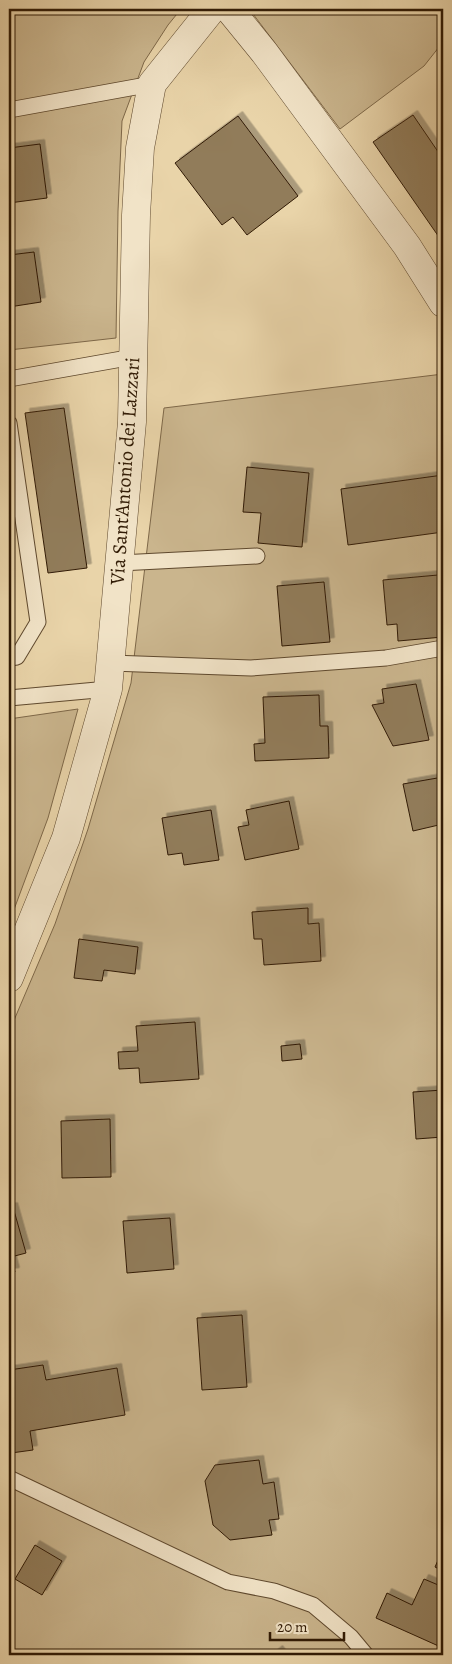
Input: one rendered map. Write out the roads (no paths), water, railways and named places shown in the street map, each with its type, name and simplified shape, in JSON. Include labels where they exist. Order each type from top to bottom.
[{"type":"street","name":"Via Sant'Antonio dei Lazzari","points":[[9,978],[17,940],[66,838],[110,676],[132,422],[136,215],[140,148],[152,84],[212,9]]},
{"type":"street","points":[[229,9],[264,52],[401,238],[443,303]]},
{"type":"lane","points":[[9,110],[152,84]]},
{"type":"lane","points":[[9,379],[133,357]]},
{"type":"lane","points":[[9,423],[38,622],[17,657],[9,658]]},
{"type":"lane","points":[[120,563],[257,556]]},
{"type":"lane","points":[[9,698],[110,676],[386,658],[443,648]]},
{"type":"lane","points":[[9,1478],[228,1582],[274,1591],[312,1605],[351,1638],[366,1655]]}]
